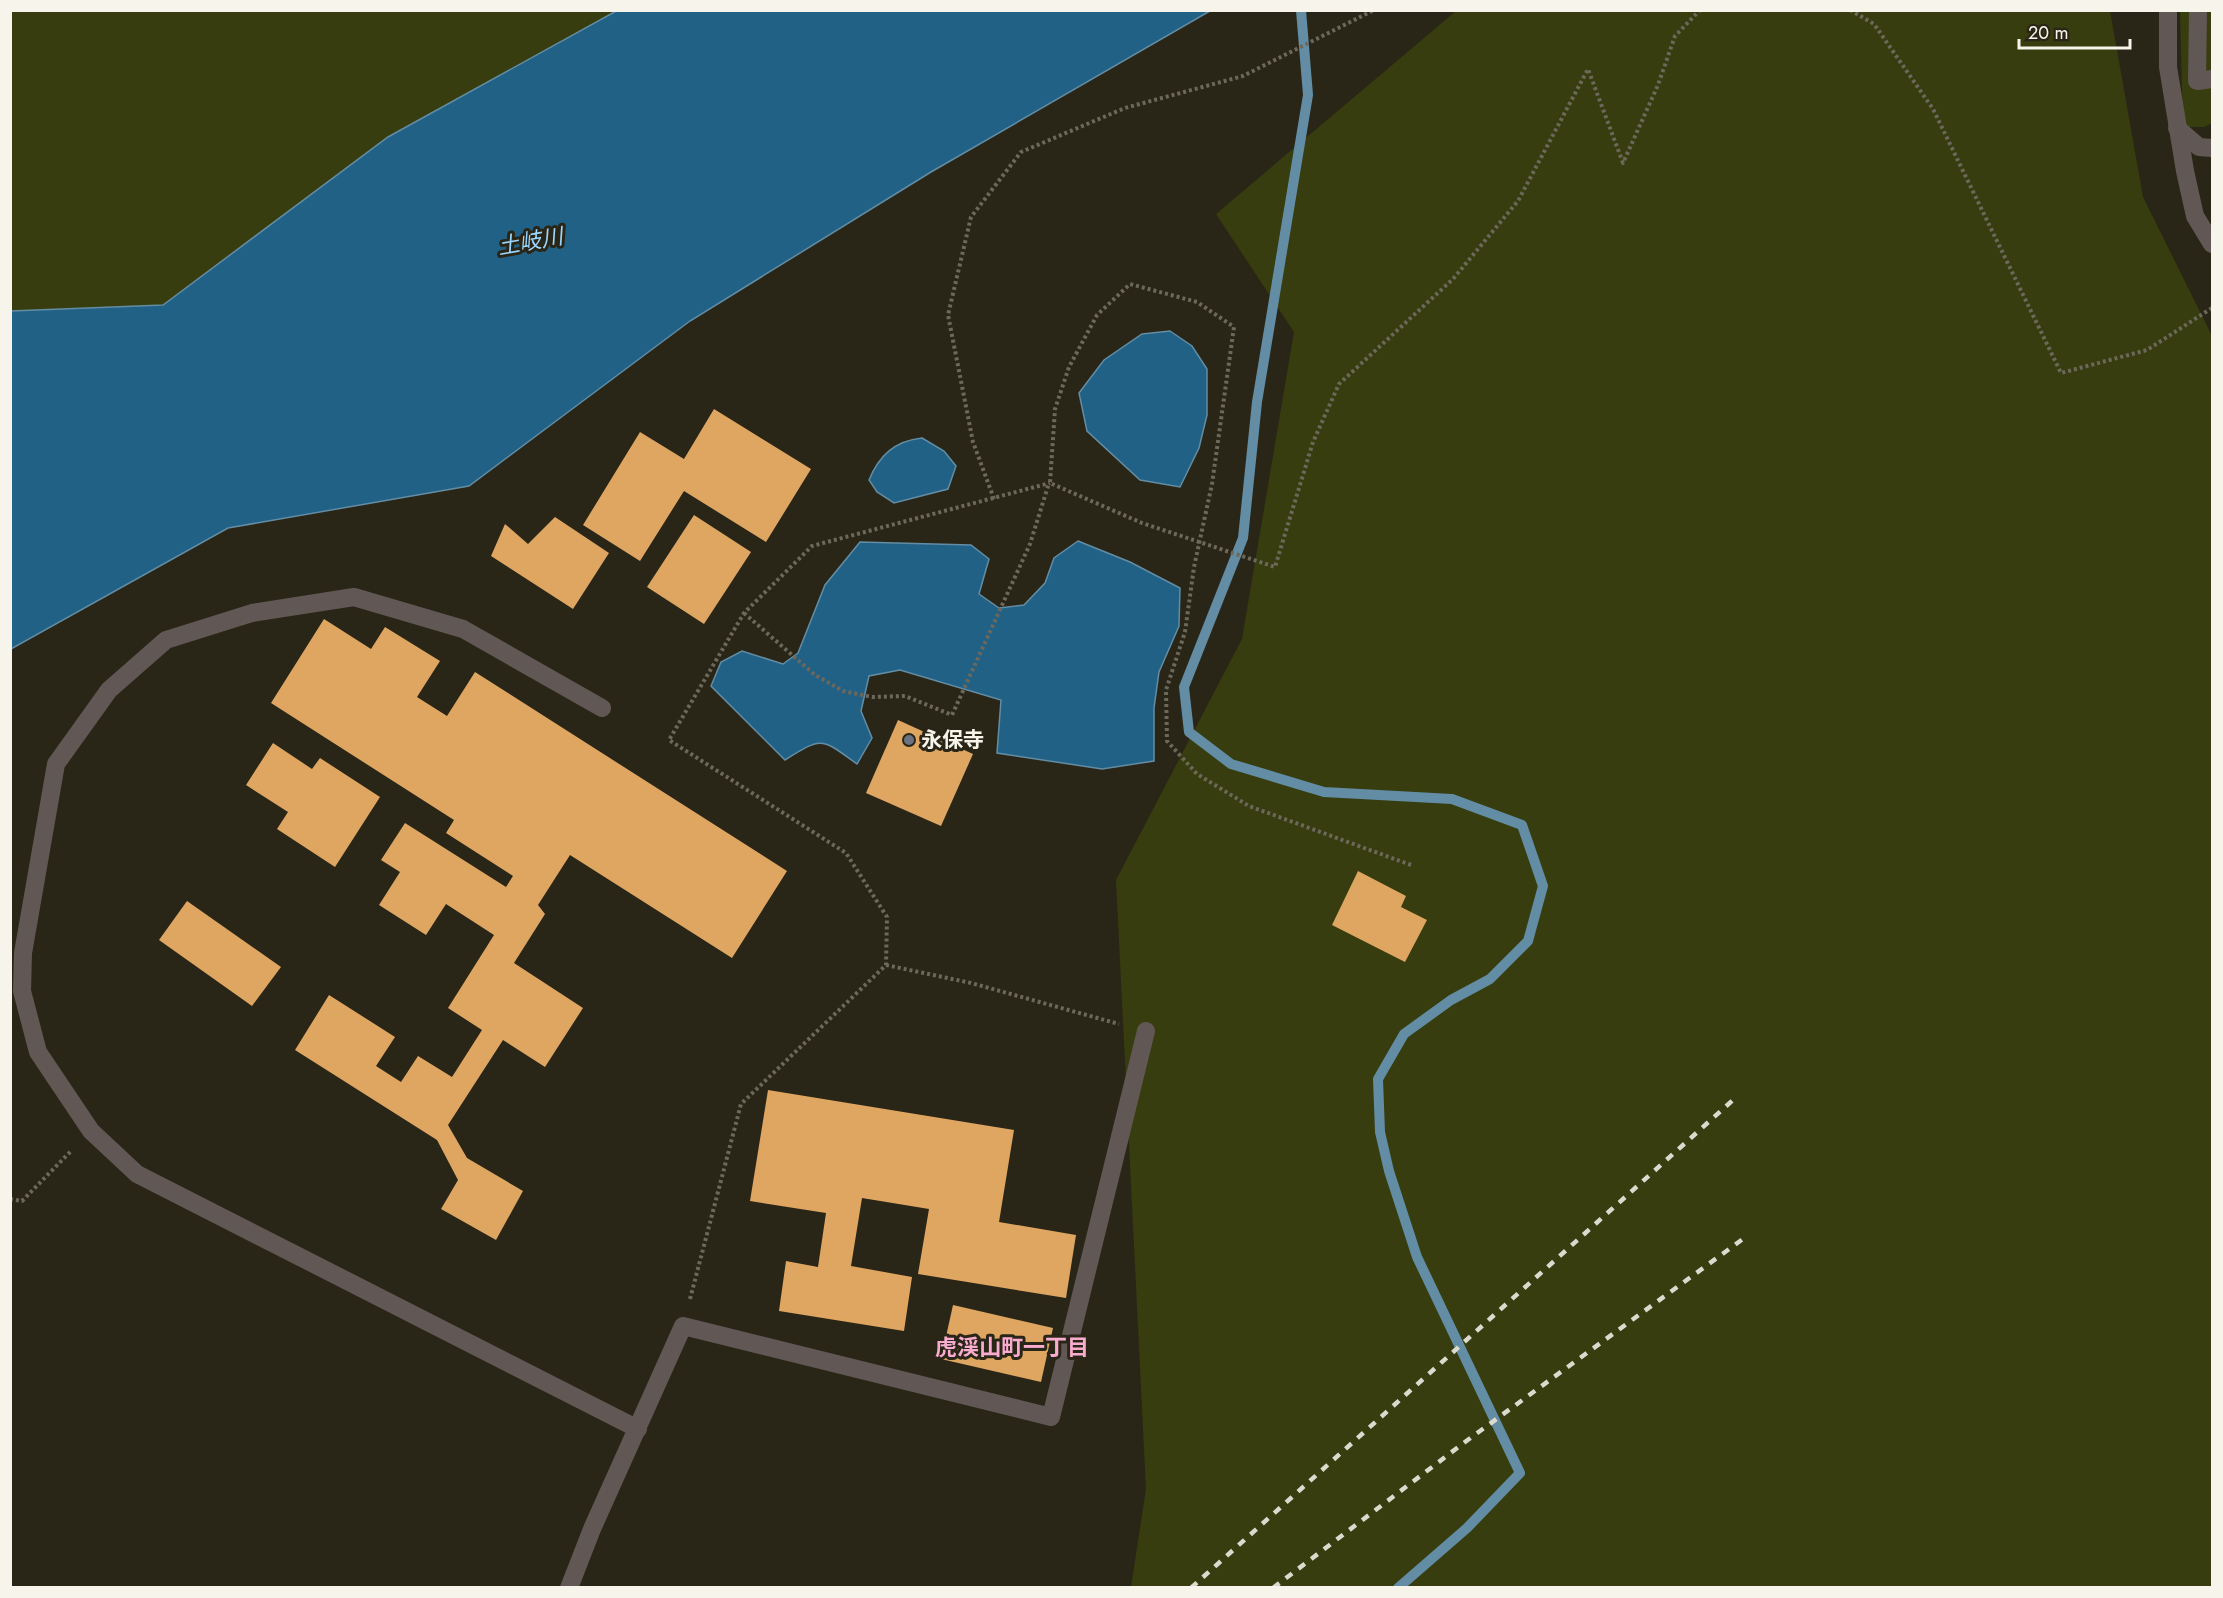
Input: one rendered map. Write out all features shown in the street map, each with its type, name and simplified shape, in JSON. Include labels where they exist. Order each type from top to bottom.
[{"type":"street","points":[[2168,10],[2168,67],[2177,128],[2195,216],[2212,244]]},
{"type":"street","points":[[2198,10],[2197,81],[2212,79]]},
{"type":"street","points":[[2168,41],[2198,45]]},
{"type":"street","points":[[2177,128],[2199,147],[2212,148]]},
{"type":"street","points":[[602,708],[463,629],[354,597],[252,613],[166,640],[109,690],[56,764],[23,953],[22,991],[38,1052],[91,1131],[137,1174],[638,1429]]},
{"type":"street","points":[[569,1587],[592,1529],[683,1326],[1051,1417],[1146,1031]]},
{"type":"path","points":[[994,499],[973,442],[948,315],[971,218],[1021,152],[1125,108],[1244,76],[1374,10]]},
{"type":"path","points":[[683,1326],[741,1104],[886,965],[887,917],[846,853],[669,740],[744,613],[812,546],[1050,483],[1142,523],[1275,567],[1313,442],[1339,384],[1453,279],[1518,201],[1588,69],[1623,163],[1658,85],[1675,36],[1700,10]]},
{"type":"path","points":[[1850,10],[1874,24],[1933,109],[2061,373],[2146,350],[2212,308]]},
{"type":"path","points":[[744,613],[815,675],[843,690],[872,697],[905,696],[952,716],[1030,544],[1050,483],[1055,409],[1070,367],[1097,315],[1130,284],[1197,302],[1234,327],[1212,484],[1185,632],[1166,690],[1167,741],[1197,774],[1249,806],[1411,865]]},
{"type":"path","points":[[886,965],[971,983],[1146,1031]]},
{"type":"path","points":[[10,1199],[22,1201],[91,1131]]},
{"type":"green space","points":[[10,11],[618,11],[388,137],[163,305],[11,311]]},
{"type":"green space","points":[[1456,11],[2110,11],[2143,197],[2212,336],[2212,1587],[1131,1587],[1146,1489],[1116,880],[1242,639],[1294,332],[1216,214]]},
{"type":"green space","points":[[2180,11],[2212,11],[2212,123],[2204,127],[2183,127]]},
{"type":"water","name":"土岐川","points":[[618,10],[1210,11],[931,172],[690,321],[469,486],[228,528],[11,649],[11,311],[163,305],[388,137]]},
{"type":"water","points":[[1170,331],[1192,346],[1207,369],[1207,415],[1199,448],[1180,487],[1140,480],[1087,431],[1079,393],[1104,360],[1142,334]]},
{"type":"water","points":[[922,438],[944,451],[956,466],[948,489],[894,503],[877,492],[869,480],[873,471],[889,451],[903,442]]},
{"type":"water","points":[[1078,541],[1130,562],[1180,588],[1179,626],[1159,672],[1154,708],[1154,761],[1102,769],[997,753],[1001,700],[900,670],[869,676],[861,711],[872,738],[857,764],[836,749],[822,743],[807,747],[785,760],[711,686],[721,662],[742,651],[783,664],[798,653],[825,585],[860,542],[971,545],[989,559],[979,594],[999,608],[1024,605],[1045,583],[1054,558]]},
{"type":"building","points":[[714,409],[811,469],[766,542],[684,491],[640,561],[583,525],[640,432],[684,459]]},
{"type":"building","points":[[694,515],[751,552],[704,624],[647,587]]},
{"type":"building","points":[[555,517],[609,553],[573,609],[491,556],[505,524],[528,544]]},
{"type":"building","points":[[324,619],[371,649],[385,627],[440,661],[417,697],[447,716],[475,672],[787,871],[732,958],[570,855],[538,905],[545,914],[514,963],[583,1008],[545,1067],[503,1040],[448,1125],[467,1158],[523,1191],[496,1240],[441,1209],[458,1180],[437,1140],[295,1050],[329,995],[395,1037],[376,1066],[401,1082],[418,1056],[452,1077],[482,1030],[448,1008],[494,935],[446,904],[426,935],[379,905],[400,872],[381,860],[405,823],[506,887],[513,876],[446,833],[454,820],[271,703]]},
{"type":"building","points":[[898,720],[973,754],[941,826],[866,793]]},
{"type":"building","points":[[273,743],[312,769],[320,758],[380,797],[335,867],[277,829],[288,812],[246,785]]},
{"type":"building","points":[[1358,871],[1406,896],[1401,907],[1427,920],[1405,962],[1332,925]]},
{"type":"building","points":[[187,901],[281,967],[252,1006],[159,940]]},
{"type":"building","points":[[768,1090],[1014,1130],[999,1222],[1076,1235],[1066,1298],[918,1274],[929,1209],[862,1198],[851,1266],[912,1277],[904,1331],[779,1311],[786,1261],[818,1267],[826,1213],[750,1201]]},
{"type":"building","points":[[953,1305],[1053,1328],[1041,1382],[941,1359]]},
{"type":"waterway","points":[[1301,10],[1308,95],[1257,402],[1243,538],[1184,687],[1189,732],[1231,764],[1324,792],[1452,799],[1522,825],[1543,886],[1528,941],[1490,979],[1451,1000],[1404,1034],[1378,1079],[1380,1132],[1389,1171],[1417,1257],[1520,1473],[1467,1528],[1398,1588]]},
{"type":"railway","points":[[1191,1588],[1733,1100]]},
{"type":"railway","points":[[1273,1588],[1465,1442],[1747,1236]]},
{"type":"place","name":"永保寺","points":[[909,740]]},
{"type":"district","name":"虎渓山町一丁目","points":[[1012,1347]]}]
